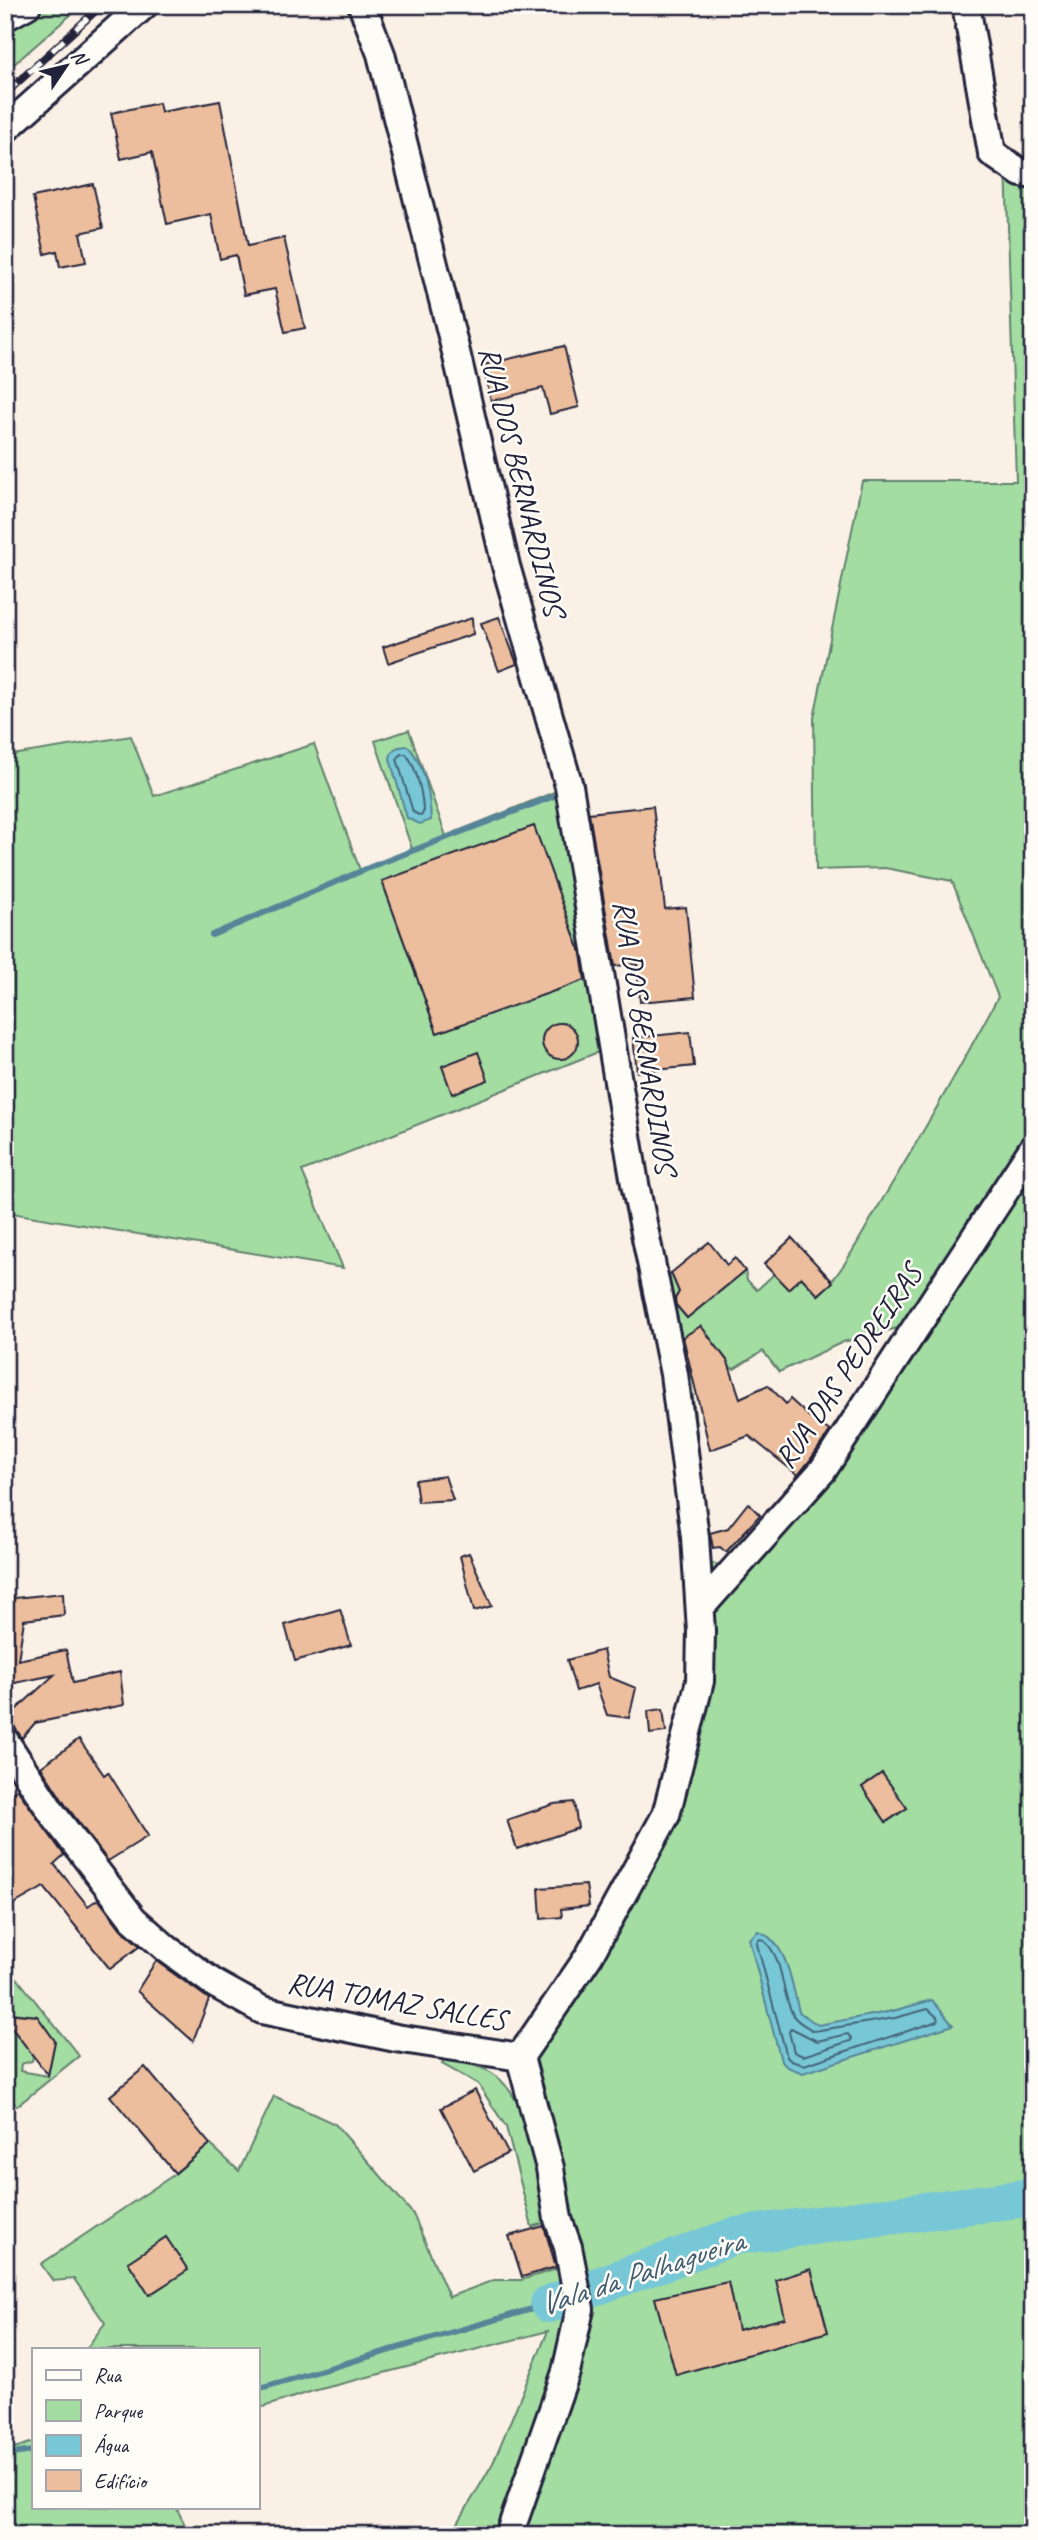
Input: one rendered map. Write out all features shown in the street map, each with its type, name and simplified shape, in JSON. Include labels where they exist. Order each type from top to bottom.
[{"type":"street","points":[[5,17],[27,5]]},
{"type":"street","points":[[5,129],[144,5]]},
{"type":"street","name":"RUA DOS BERNARDINOS","points":[[362,5],[381,54],[455,348],[506,566],[569,786],[635,1184],[674,1374],[695,1537],[700,1608],[700,1681],[666,1815],[589,1956],[520,2057]]},
{"type":"street","points":[[966,5],[992,153],[1021,173],[1033,175]]},
{"type":"street","name":"RUA DAS PEDREIRAS","points":[[700,1608],[823,1470],[1033,1148]]},
{"type":"street","name":"RUA TOMAZ SALLES","points":[[9,1758],[133,1919],[167,1949],[215,1984],[262,2010],[396,2038],[520,2057]]},
{"type":"street","points":[[509,2535],[566,2372],[580,2309],[558,2219],[550,2168],[520,2057]]},
{"type":"green space","points":[[27,5],[82,5],[5,72],[5,17]]},
{"type":"green space","points":[[1006,163],[1033,175],[1033,2535],[523,2535],[586,2342],[557,2166],[532,2060],[666,1815],[700,1681],[654,1275],[671,1273],[679,1292],[673,1302],[687,1318],[745,1271],[747,1280],[757,1290],[774,1274],[801,1277],[819,1295],[851,1253],[940,1103],[998,997],[952,881],[885,868],[816,870],[814,718],[862,481],[1016,481]],"holes":[[[701,1326],[727,1360],[721,1363],[734,1369],[763,1351],[779,1372],[843,1342],[906,1326],[801,1477],[722,1565],[711,1563],[690,1370],[678,1341]],[[882,1773],[907,1808],[887,1822],[862,1787]],[[790,1978],[799,2013],[818,2026],[932,2001],[781,2061]]]},
{"type":"green space","points":[[409,730],[446,836],[569,786],[613,1046],[302,1171],[343,1268],[5,1212],[5,756],[131,736],[154,796],[314,744],[360,870],[412,849],[375,741]],"holes":[[[534,826],[590,978],[437,1033],[382,881]],[[477,1053],[452,1093],[442,1066]]]},
{"type":"green space","points":[[5,1963],[79,2056],[17,2106],[5,2091],[5,2019],[33,2056],[32,2061],[21,2064],[20,2071],[48,2076],[55,2041],[37,2016],[13,2013],[5,2004],[5,1999],[13,1993],[5,1983]]},
{"type":"green space","points":[[445,2058],[492,2073],[516,2100],[532,2140],[550,2221],[532,2227],[506,2127],[478,2084],[442,2064]]},
{"type":"green space","points":[[274,2096],[335,2124],[374,2168],[413,2214],[449,2297],[494,2280],[521,2280],[563,2267],[580,2309],[509,2535],[451,2535],[493,2463],[548,2331],[313,2391],[259,2408],[259,2348],[87,2348],[105,2323],[74,2279],[53,2281],[41,2264],[175,2174],[210,2144],[239,2171]]},
{"type":"green space","points":[[32,2442],[32,2508],[176,2508],[190,2535],[5,2535],[5,2451]]},
{"type":"water","points":[[408,746],[419,762],[429,801],[431,820],[420,824],[407,818],[390,759],[396,748]]},
{"type":"water","points":[[758,1931],[768,1937],[782,1954],[791,1977],[799,2012],[818,2025],[893,2011],[932,2000],[953,2025],[803,2073],[787,2067],[781,2061],[749,1939]]},
{"type":"building","points":[[220,101],[248,246],[284,238],[305,328],[285,332],[275,289],[244,295],[236,255],[220,259],[211,214],[167,224],[152,152],[121,159],[111,113],[159,103],[161,112]]},
{"type":"building","points":[[93,184],[103,228],[80,233],[86,262],[60,267],[57,251],[45,254],[33,197]]},
{"type":"building","points":[[564,346],[579,407],[550,414],[543,388],[491,401],[483,365]]},
{"type":"building","points":[[499,617],[517,664],[499,671],[481,623]]},
{"type":"building","points":[[472,618],[473,634],[388,663],[383,647]]},
{"type":"building","points":[[653,806],[665,909],[686,907],[695,997],[640,1002],[637,964],[615,966],[589,813]]},
{"type":"building","points":[[534,826],[581,954],[585,980],[437,1033],[382,881]]},
{"type":"building","points":[[560,1023],[573,1028],[578,1041],[573,1054],[560,1059],[547,1054],[542,1041],[547,1028]]},
{"type":"building","points":[[690,1032],[694,1066],[637,1072],[633,1038]]},
{"type":"building","points":[[478,1052],[488,1080],[452,1094],[442,1066]]},
{"type":"building","points":[[792,1238],[833,1282],[818,1295],[801,1277],[788,1289],[764,1264]]},
{"type":"building","points":[[709,1242],[727,1265],[735,1258],[745,1271],[687,1318],[676,1305],[675,1299],[679,1292],[671,1273]]},
{"type":"building","points":[[701,1326],[728,1362],[740,1398],[768,1385],[786,1404],[790,1399],[814,1421],[830,1431],[798,1475],[749,1436],[710,1450],[683,1337]]},
{"type":"building","points":[[445,1476],[453,1500],[418,1502],[415,1480]]},
{"type":"building","points":[[748,1503],[760,1515],[726,1552],[720,1547],[713,1548],[710,1533],[728,1528]]},
{"type":"building","points":[[469,1553],[492,1606],[474,1611],[460,1556]]},
{"type":"building","points":[[63,1593],[64,1615],[24,1620],[18,1660],[66,1650],[73,1683],[120,1672],[124,1705],[35,1723],[22,1738],[8,1717],[54,1675],[5,1685],[5,1599]]},
{"type":"building","points":[[340,1609],[351,1645],[295,1661],[285,1625]]},
{"type":"building","points":[[603,1650],[609,1677],[636,1688],[629,1718],[607,1715],[596,1684],[576,1691],[567,1660]]},
{"type":"building","points":[[663,1709],[666,1732],[650,1734],[648,1711]]},
{"type":"building","points":[[79,1739],[104,1775],[108,1772],[148,1836],[108,1861],[41,1767]]},
{"type":"building","points":[[882,1773],[907,1808],[886,1822],[862,1787]]},
{"type":"building","points":[[17,1789],[64,1855],[54,1864],[88,1906],[98,1899],[121,1929],[140,1946],[110,1969],[44,1887],[5,1909],[5,1799]]},
{"type":"building","points":[[574,1802],[578,1828],[517,1849],[507,1820],[554,1804]]},
{"type":"building","points":[[586,1885],[589,1906],[561,1909],[562,1917],[541,1919],[539,1888]]},
{"type":"building","points":[[156,1961],[209,1999],[193,2041],[137,1991]]},
{"type":"building","points":[[5,2013],[37,2016],[55,2041],[48,2075],[5,2019]]},
{"type":"building","points":[[145,2067],[210,2144],[175,2173],[110,2096]]},
{"type":"building","points":[[475,2090],[508,2153],[474,2171],[441,2108]]},
{"type":"building","points":[[544,2226],[556,2267],[522,2277],[509,2236]]},
{"type":"building","points":[[166,2237],[188,2270],[149,2295],[128,2262]]},
{"type":"building","points":[[811,2269],[828,2332],[676,2375],[655,2298],[728,2282],[738,2330],[785,2318],[776,2280]]},
{"type":"waterway","points":[[212,935],[373,866],[562,793]]},
{"type":"waterway","name":"Vala da Palhagueira","points":[[549,2304],[735,2236],[1033,2197]]},
{"type":"waterway","name":"Vala da Palhagueira","points":[[259,2388],[549,2304]]},
{"type":"waterway","name":"Vala da Palhagueira","points":[[5,2455],[32,2451]]},
{"type":"railway","points":[[5,94],[102,5]]}]
